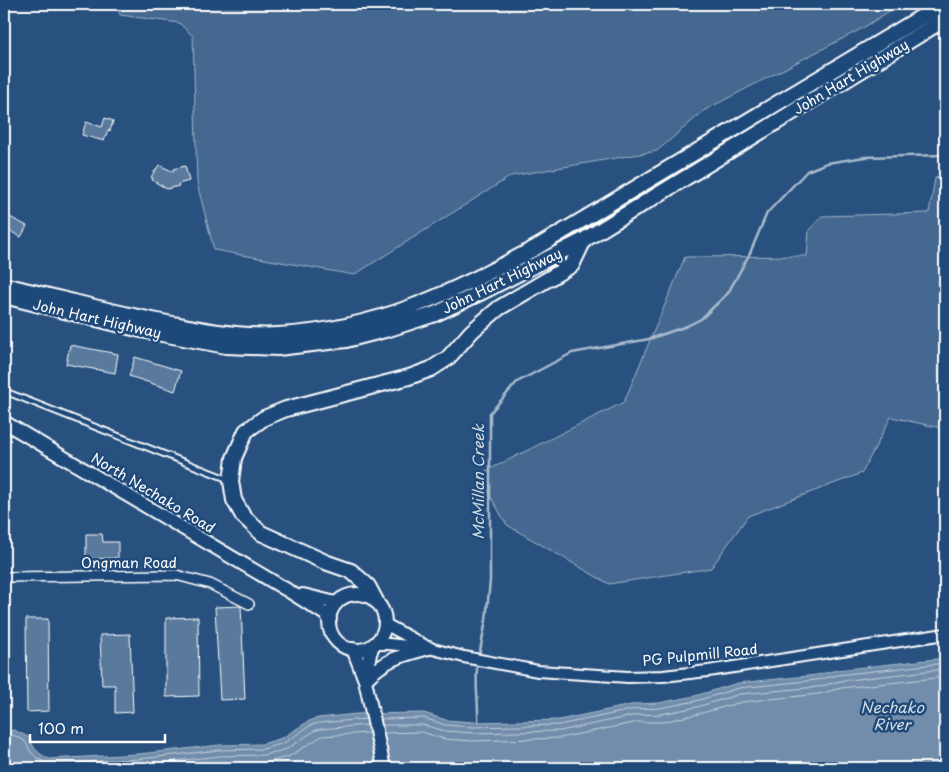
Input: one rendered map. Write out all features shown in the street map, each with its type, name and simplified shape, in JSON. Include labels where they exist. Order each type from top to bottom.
[{"type":"highway","name":"John Hart Highway","points":[[4,285],[144,319],[226,334],[278,336],[343,328],[386,317],[430,301],[475,280],[537,247],[943,4]]},
{"type":"highway","name":"John Hart Highway","points":[[4,296],[68,314],[169,336],[226,346],[278,348],[346,340],[389,329],[434,314],[482,292],[584,240],[945,19]]},
{"type":"highway","points":[[376,601],[368,586],[351,570],[325,562],[261,533],[243,516],[234,500],[231,481],[234,458],[246,431],[264,418],[286,410],[409,377],[431,369],[448,358],[472,331],[499,308],[572,265],[584,240]]},
{"type":"main road","name":"North Nechako Road","points":[[4,422],[287,590],[330,619]]},
{"type":"main road","name":"North Nechako Road","points":[[287,590],[336,603]]},
{"type":"main road","points":[[365,680],[370,654],[383,633],[385,616],[376,601],[368,596],[351,594],[336,603],[332,610],[330,628],[340,644],[353,649],[374,645]]},
{"type":"main road","points":[[365,680],[386,662],[399,656],[429,648]]},
{"type":"main road","points":[[353,649],[369,695],[384,768]]},
{"type":"street","name":"Ongman Road","points":[[4,577],[176,575],[210,584],[249,604]]},
{"type":"street","points":[[385,624],[429,648]]},
{"type":"street","name":"PG Pulpmill Road","points":[[429,648],[464,657],[538,671],[586,675],[663,676],[708,671],[945,634]]},
{"type":"street","points":[[374,645],[388,644],[429,648]]},
{"type":"lane","points":[[4,391],[231,481]]},
{"type":"shaded area","points":[[117,4],[900,4],[863,28],[705,110],[657,151],[511,176],[354,275],[214,250],[197,183],[193,36],[179,23],[120,15]]},
{"type":"shaded area","points":[[945,176],[945,429],[891,417],[862,473],[748,516],[711,568],[609,584],[507,525],[478,475],[624,402],[685,257],[807,256],[809,230],[822,216],[929,213],[935,178]]},
{"type":"water","name":"Nechako River","points":[[945,658],[945,768],[4,768],[4,732],[14,730],[30,738],[37,751],[49,759],[139,754],[220,745],[262,744],[282,738],[309,721],[318,718],[356,714],[424,713],[446,720],[473,722],[559,720],[636,704],[659,703],[695,696],[738,683],[817,675],[837,670]]},
{"type":"building","points":[[105,118],[113,121],[104,141],[82,135],[86,122],[102,127]]},
{"type":"building","points":[[159,165],[174,172],[173,169],[185,166],[189,181],[167,189],[152,180],[153,178],[151,177]]},
{"type":"building","points":[[4,214],[27,226],[21,237],[4,228]]},
{"type":"building","points":[[70,345],[118,354],[115,373],[66,364]]},
{"type":"building","points":[[135,357],[181,371],[175,391],[129,376]]},
{"type":"building","points":[[86,534],[102,534],[103,542],[118,542],[118,558],[86,559]]},
{"type":"building","points":[[241,606],[245,699],[220,700],[215,607]]},
{"type":"building","points":[[198,617],[199,696],[166,697],[166,618]]},
{"type":"building","points":[[26,619],[48,619],[49,711],[27,712]]},
{"type":"building","points":[[130,634],[133,712],[115,713],[115,685],[102,685],[100,635]]},
{"type":"waterway","name":"McMillan Creek","points":[[479,656],[486,620],[490,581],[490,413],[517,382],[572,353],[649,339],[687,326],[701,319],[728,293],[750,253],[767,213],[807,171],[827,163],[865,157],[945,155]]},
{"type":"waterway","name":"McMillan Creek","points":[[478,662],[476,676],[478,722]]}]
